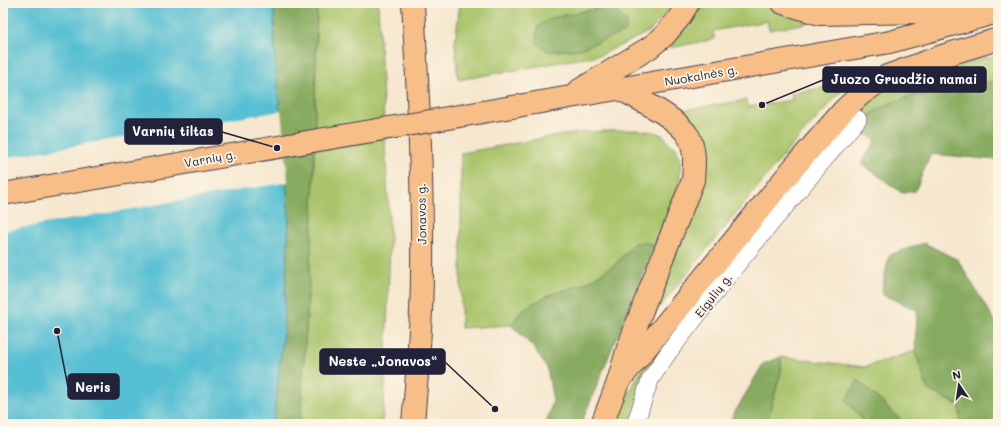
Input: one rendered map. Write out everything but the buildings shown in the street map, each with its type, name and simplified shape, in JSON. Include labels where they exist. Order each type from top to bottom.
[{"type":"main road","name":"Jonavos g.","points":[[413,3],[422,206],[422,274],[420,331],[413,424]]},
{"type":"main road","points":[[567,98],[649,48],[664,36],[676,22],[688,3]]},
{"type":"main road","points":[[783,3],[820,14],[998,11]]},
{"type":"main road","name":"Nuokalnės g.","points":[[512,107],[890,42],[998,11]]},
{"type":"main road","points":[[618,382],[802,172],[844,110],[860,95],[887,76],[939,56],[998,38]]},
{"type":"main road","name":"Nuokalnės g.","points":[[890,42],[998,38]]},
{"type":"main road","points":[[602,424],[618,382],[627,351],[693,180],[695,164],[689,138],[682,128],[662,113],[620,89]]},
{"type":"main road","name":"Varnių g.","points":[[3,194],[512,107]]},
{"type":"street","name":"Eigulių g.","points":[[635,424],[650,380],[668,353],[739,262],[802,172],[858,119]]},
{"type":"green space","points":[[274,3],[317,3],[313,217],[300,424],[273,424],[283,336],[289,216],[275,59]]},
{"type":"green space","points":[[317,3],[378,3],[390,240],[385,389],[382,424],[300,424],[313,217]]},
{"type":"green space","points":[[460,3],[672,3],[666,13],[650,31],[601,55],[458,80],[455,43]],"holes":[[[594,9],[615,10],[552,18]]]},
{"type":"green space","points":[[700,3],[765,3],[807,20],[808,23],[769,30],[767,21],[713,31],[715,39],[670,48],[667,44],[696,12]]},
{"type":"green space","points":[[594,9],[615,10],[627,22],[625,32],[580,49],[549,52],[536,42],[538,26],[552,18]]},
{"type":"green space","points":[[998,56],[998,81],[933,91],[857,127],[843,119],[892,82],[954,63]]},
{"type":"green space","points":[[998,81],[998,160],[931,154],[915,191],[902,193],[861,163],[876,141],[857,127],[873,113],[900,99],[933,91]]},
{"type":"green space","points":[[849,83],[787,151],[645,325],[700,186],[678,111],[746,100],[748,107],[792,100],[792,93]]},
{"type":"green space","points":[[627,130],[649,131],[662,135],[671,145],[676,147],[680,158],[679,182],[676,193],[654,246],[645,242],[634,243],[616,264],[586,283],[547,296],[523,309],[511,325],[461,328],[461,153],[584,132]]},
{"type":"green space","points":[[781,195],[627,424],[615,424],[634,383],[657,346]]},
{"type":"green space","points":[[645,242],[654,246],[581,424],[546,424],[553,400],[547,368],[533,347],[511,325],[523,309],[547,296],[586,283],[616,264],[634,243]]},
{"type":"green space","points":[[924,243],[958,260],[998,327],[998,424],[961,424],[959,405],[928,390],[915,351],[917,310],[881,294],[889,255]]},
{"type":"green space","points":[[915,351],[928,390],[959,405],[961,424],[905,424],[858,380],[847,400],[866,424],[766,424],[781,372],[781,357],[865,367]]},
{"type":"green space","points":[[781,357],[781,372],[766,424],[728,424],[763,364]]},
{"type":"green space","points":[[858,380],[905,424],[866,424],[846,400]]},
{"type":"water","points":[[3,3],[274,3],[275,59],[289,216],[283,336],[273,424],[3,424]]},
{"type":"pier","points":[[281,111],[288,182],[3,231],[3,158]]},
{"type":"place","name":"Juozo Gruodžio namai","points":[[762,105]]},
{"type":"place","name":"Varnių tiltas","points":[[277,148]]},
{"type":"place","name":"Neris","points":[[57,331]]},
{"type":"place","name":"Neste „Jonavos“","points":[[495,409]]}]
